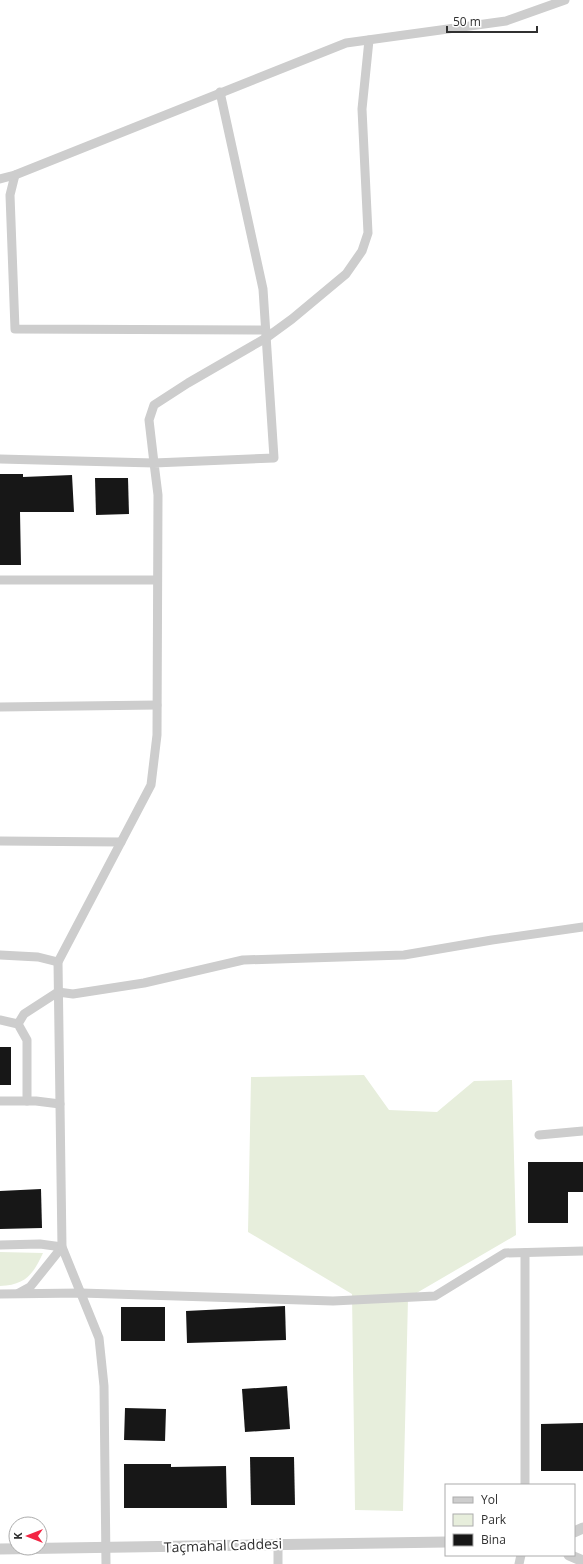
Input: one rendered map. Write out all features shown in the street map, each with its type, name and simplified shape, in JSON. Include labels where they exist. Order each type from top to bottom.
[{"type":"street","points":[[0,179],[15,175],[346,43],[506,21],[565,0]]},
{"type":"street","points":[[106,1564],[104,1386],[99,1338],[62,1247],[58,962],[151,785],[157,735],[158,495],[149,420],[154,405],[292,319],[346,274],[362,251],[368,233],[362,109],[368,40]]},
{"type":"street","points":[[0,459],[154,463],[274,458],[263,289],[220,92]]},
{"type":"street","points":[[15,175],[10,195],[15,329],[266,334]]},
{"type":"street","points":[[0,580],[157,580]]},
{"type":"street","points":[[0,707],[157,706]]},
{"type":"street","points":[[0,841],[121,842]]},
{"type":"street","points":[[18,1024],[24,1014],[58,992],[73,994],[144,983],[243,960],[404,955],[583,927]]},
{"type":"street","points":[[0,955],[38,957],[58,962]]},
{"type":"street","points":[[0,1020],[18,1024],[27,1040],[27,1101]]},
{"type":"street","points":[[0,1101],[27,1101],[60,1104]]},
{"type":"street","points":[[540,1135],[583,1131]]},
{"type":"street","points":[[0,1244],[40,1244],[62,1247]]},
{"type":"street","points":[[16,1294],[30,1287],[62,1247]]},
{"type":"street","points":[[0,1294],[81,1293],[333,1301],[435,1296],[504,1253],[583,1251]]},
{"type":"street","points":[[525,1252],[525,1484]]},
{"type":"street","name":"Taçmahal Caddesi","points":[[0,1549],[106,1548],[278,1543],[445,1542]]},
{"type":"street","points":[[278,1543],[278,1564]]},
{"type":"street","points":[[571,1556],[583,1561]]},
{"type":"green space","points":[[364,1075],[389,1110],[437,1112],[474,1081],[512,1080],[516,1235],[408,1298],[403,1511],[355,1510],[352,1294],[248,1232],[251,1077]]},
{"type":"green space","points":[[0,1252],[43,1253],[32,1273],[22,1281],[16,1284],[0,1286]]},
{"type":"building","points":[[0,474],[23,474],[23,477],[72,475],[74,512],[20,512],[21,565],[0,565]]},
{"type":"building","points":[[95,478],[128,478],[129,514],[96,515]]},
{"type":"building","points":[[0,1047],[11,1047],[11,1085],[0,1085]]},
{"type":"building","points":[[528,1162],[583,1162],[583,1192],[568,1192],[568,1223],[528,1223]]},
{"type":"building","points":[[41,1189],[42,1228],[0,1229],[0,1191]]},
{"type":"building","points":[[285,1306],[286,1340],[187,1343],[186,1311]]},
{"type":"building","points":[[121,1307],[165,1307],[165,1341],[121,1341]]},
{"type":"building","points":[[287,1386],[290,1429],[245,1432],[242,1389]]},
{"type":"building","points":[[125,1408],[166,1409],[165,1441],[124,1440]]},
{"type":"building","points":[[583,1423],[583,1471],[541,1471],[541,1424]]},
{"type":"building","points":[[250,1457],[294,1457],[295,1505],[251,1505]]},
{"type":"building","points":[[124,1464],[171,1464],[171,1467],[226,1466],[227,1508],[124,1508]]}]
